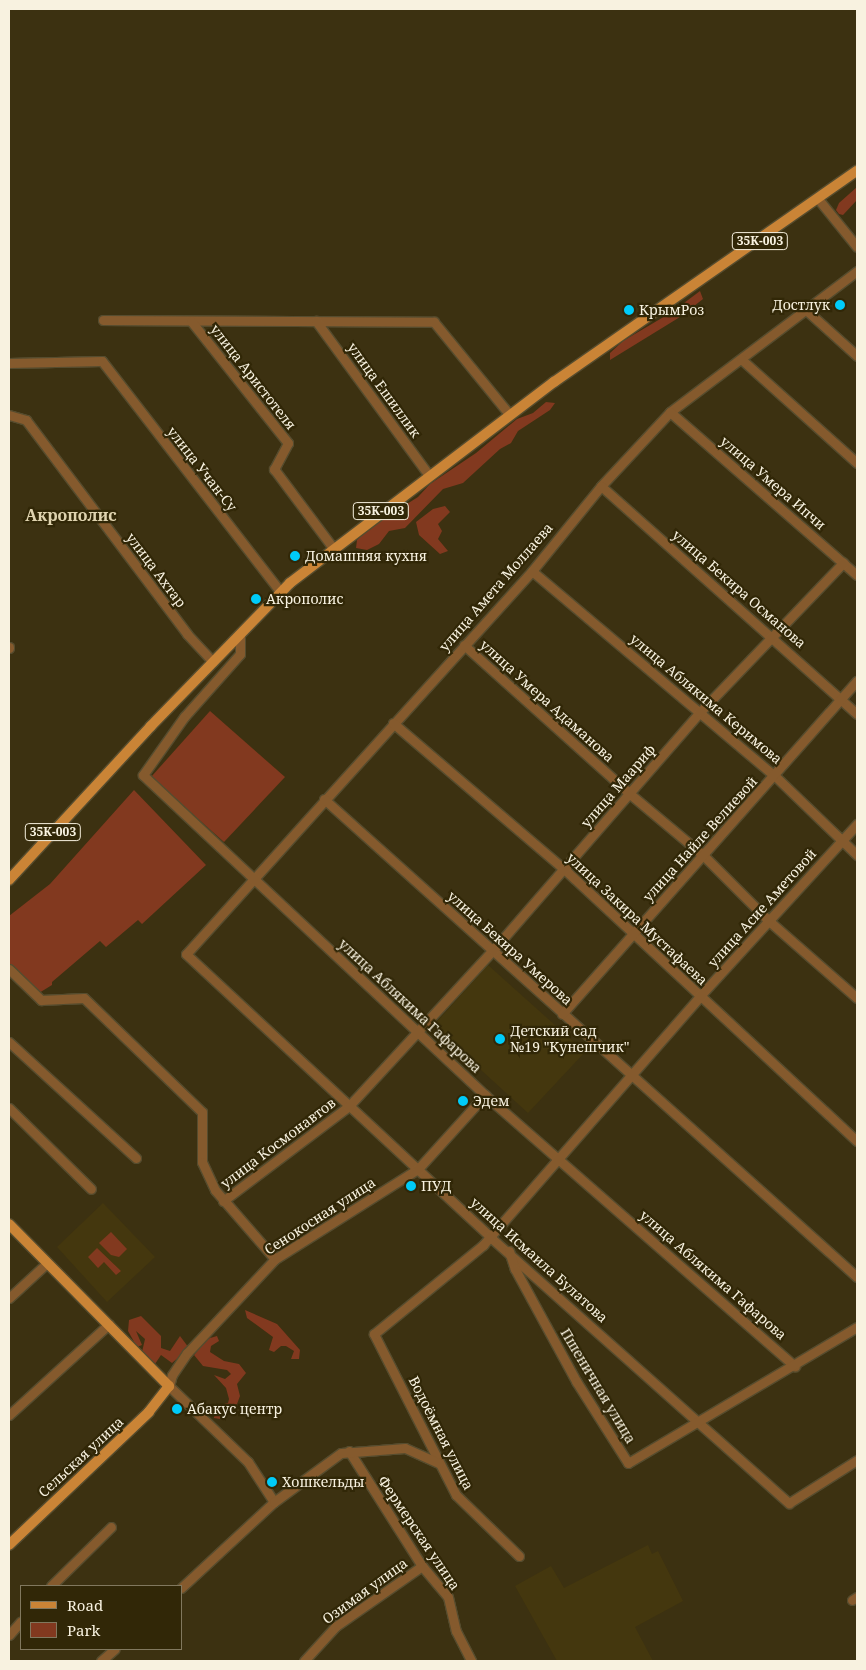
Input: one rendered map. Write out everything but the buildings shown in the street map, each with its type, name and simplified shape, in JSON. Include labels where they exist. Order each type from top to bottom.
[{"type":"main road","name":"35К-003","points":[[10,876],[213,662],[281,593],[333,548],[428,474],[613,339],[820,200],[857,171]]},
{"type":"main road","points":[[9,1224],[169,1386]]},
{"type":"main road","name":"Сельская улица","points":[[9,1545],[149,1412],[169,1386]]},
{"type":"street","points":[[820,200],[857,247]]},
{"type":"street","name":"улица Амета Моллаева","points":[[186,954],[532,570],[601,486],[670,412],[857,271]]},
{"type":"street","points":[[806,310],[857,356]]},
{"type":"street","points":[[103,320],[434,322],[509,414]]},
{"type":"street","name":"улица Аристотеля","points":[[191,321],[288,443],[274,469],[333,548]]},
{"type":"street","name":"улица Ешиллик","points":[[316,321],[428,474]]},
{"type":"street","points":[[741,359],[857,463]]},
{"type":"street","name":"улица Учан-Су","points":[[9,363],[102,361],[281,593]]},
{"type":"street","name":"улица Умера Ипчи","points":[[670,412],[857,575]]},
{"type":"street","name":"улица Ахтар","points":[[9,415],[26,420],[187,634],[213,662]]},
{"type":"street","name":"улица Бекира Османова","points":[[601,486],[772,636],[857,714]]},
{"type":"street","name":"улица Маариф","points":[[419,1032],[630,794],[700,712],[844,563]]},
{"type":"street","name":"улица Аблякима Керимова","points":[[532,570],[775,776],[857,855]]},
{"type":"street","name":"улица Аблякима Гафарова","points":[[240,635],[240,654],[184,717],[143,775],[253,880],[485,1095],[559,1157],[795,1366]]},
{"type":"street","name":"улица Умера Адаманова","points":[[464,645],[630,794],[703,855],[769,921],[857,998]]},
{"type":"street","name":"улица Найле Велиевой","points":[[562,1014],[857,682]]},
{"type":"street","name":"улица Закира Мустафаева","points":[[393,723],[563,868],[857,1141]]},
{"type":"street","name":"улица Бекира Умерова","points":[[324,799],[857,1277]]},
{"type":"street","name":"улица Асие Аметовой","points":[[489,1236],[632,1076],[700,996],[857,824]]},
{"type":"street","name":"улица Исмаила Булатова","points":[[186,954],[489,1236],[508,1250],[789,1502],[857,1460]]},
{"type":"street","points":[[9,969],[41,1000],[84,998],[202,1112],[202,1162],[223,1202],[275,1260]]},
{"type":"street","name":"улица Космонавтов","points":[[223,1202],[349,1106],[419,1032]]},
{"type":"street","points":[[9,1042],[136,1158]]},
{"type":"street","points":[[418,1169],[485,1095]]},
{"type":"street","points":[[9,1108],[91,1189]]},
{"type":"street","name":"Сенокосная улица","points":[[169,1386],[187,1353],[275,1260],[418,1169]]},
{"type":"street","name":"Водоёмная улица","points":[[489,1236],[483,1245],[374,1334],[438,1463],[466,1508],[519,1556]]},
{"type":"street","name":"Пшеничная улица","points":[[508,1250],[515,1269],[576,1381],[628,1463],[700,1423]]},
{"type":"street","points":[[9,1298],[47,1262]]},
{"type":"street","points":[[9,1415],[109,1324]]},
{"type":"street","points":[[700,1423],[857,1327]]},
{"type":"street","points":[[169,1386],[248,1462],[274,1502]]},
{"type":"street","points":[[182,1587],[274,1502],[327,1460],[349,1451],[370,1453],[405,1448],[438,1463]]},
{"type":"street","name":"Фермерская улица","points":[[349,1451],[422,1566],[448,1597],[456,1631],[471,1661]]},
{"type":"street","points":[[52,1585],[111,1527]]},
{"type":"street","name":"Озимая улица","points":[[304,1661],[336,1626],[422,1566]]},
{"type":"street","points":[[9,1635],[20,1622]]},
{"type":"street","points":[[101,1661],[114,1650]]},
{"type":"shaded area","points":[[488,965],[585,1052],[528,1113],[433,1026]]},
{"type":"shaded area","points":[[103,1203],[155,1257],[107,1302],[57,1247]]},
{"type":"shaded area","points":[[648,1545],[652,1554],[658,1551],[683,1601],[635,1627],[653,1661],[557,1661],[515,1586],[551,1566],[564,1588]]},
{"type":"green space","points":[[857,187],[857,200],[843,215],[839,214],[836,210],[839,203]]},
{"type":"green space","points":[[700,291],[703,299],[680,317],[610,360],[610,353],[623,341],[672,312]]},
{"type":"green space","points":[[546,402],[555,403],[550,410],[518,431],[511,443],[500,449],[463,483],[443,489],[405,528],[389,531],[379,544],[367,550],[356,548],[357,540],[369,528],[418,497],[430,484],[476,453],[517,419],[533,413]]},
{"type":"green space","points":[[445,506],[450,512],[438,524],[442,531],[438,539],[448,551],[440,554],[419,535],[416,522],[433,509]]},
{"type":"green space","points":[[210,711],[285,777],[224,842],[151,777]]},
{"type":"green space","points":[[134,790],[206,865],[142,924],[138,920],[106,947],[100,941],[52,982],[52,985],[39,993],[9,963],[9,916],[50,884]]},
{"type":"green space","points":[[111,1232],[127,1249],[119,1257],[111,1255],[99,1243]]},
{"type":"green space","points":[[97,1248],[121,1271],[116,1275],[104,1262],[98,1268],[88,1257]]},
{"type":"green space","points":[[245,1310],[277,1324],[300,1350],[299,1359],[291,1359],[294,1351],[286,1346],[281,1346],[274,1352],[269,1350],[273,1337],[247,1318]]},
{"type":"green space","points":[[141,1316],[161,1336],[161,1348],[170,1351],[180,1336],[189,1348],[172,1363],[161,1355],[155,1364],[152,1362],[142,1352],[145,1339],[136,1331],[142,1345],[137,1347],[128,1331],[129,1320]]},
{"type":"green space","points":[[217,1336],[219,1341],[211,1346],[210,1352],[224,1361],[239,1364],[246,1373],[237,1384],[240,1396],[237,1404],[223,1411],[220,1419],[214,1418],[214,1412],[220,1405],[228,1403],[229,1399],[226,1388],[214,1375],[225,1379],[231,1374],[227,1370],[203,1366],[194,1355],[207,1339]]},
{"type":"place","name":"Достлук","points":[[840,305]]},
{"type":"place","name":"КрымРоз","points":[[629,310]]},
{"type":"place","name":"Домашняя кухня","points":[[295,556]]},
{"type":"place","name":"Акрополис","points":[[256,599]]},
{"type":"place","name":"Детский сад №19 \"Кунешчик\"","points":[[500,1039]]},
{"type":"place","name":"Эдем","points":[[463,1101]]},
{"type":"place","name":"ПУД","points":[[411,1186]]},
{"type":"place","name":"Абакус центр","points":[[177,1409]]},
{"type":"place","name":"Хошкельды","points":[[272,1482]]},
{"type":"district","name":"Акрополис","points":[[71,515]]}]
